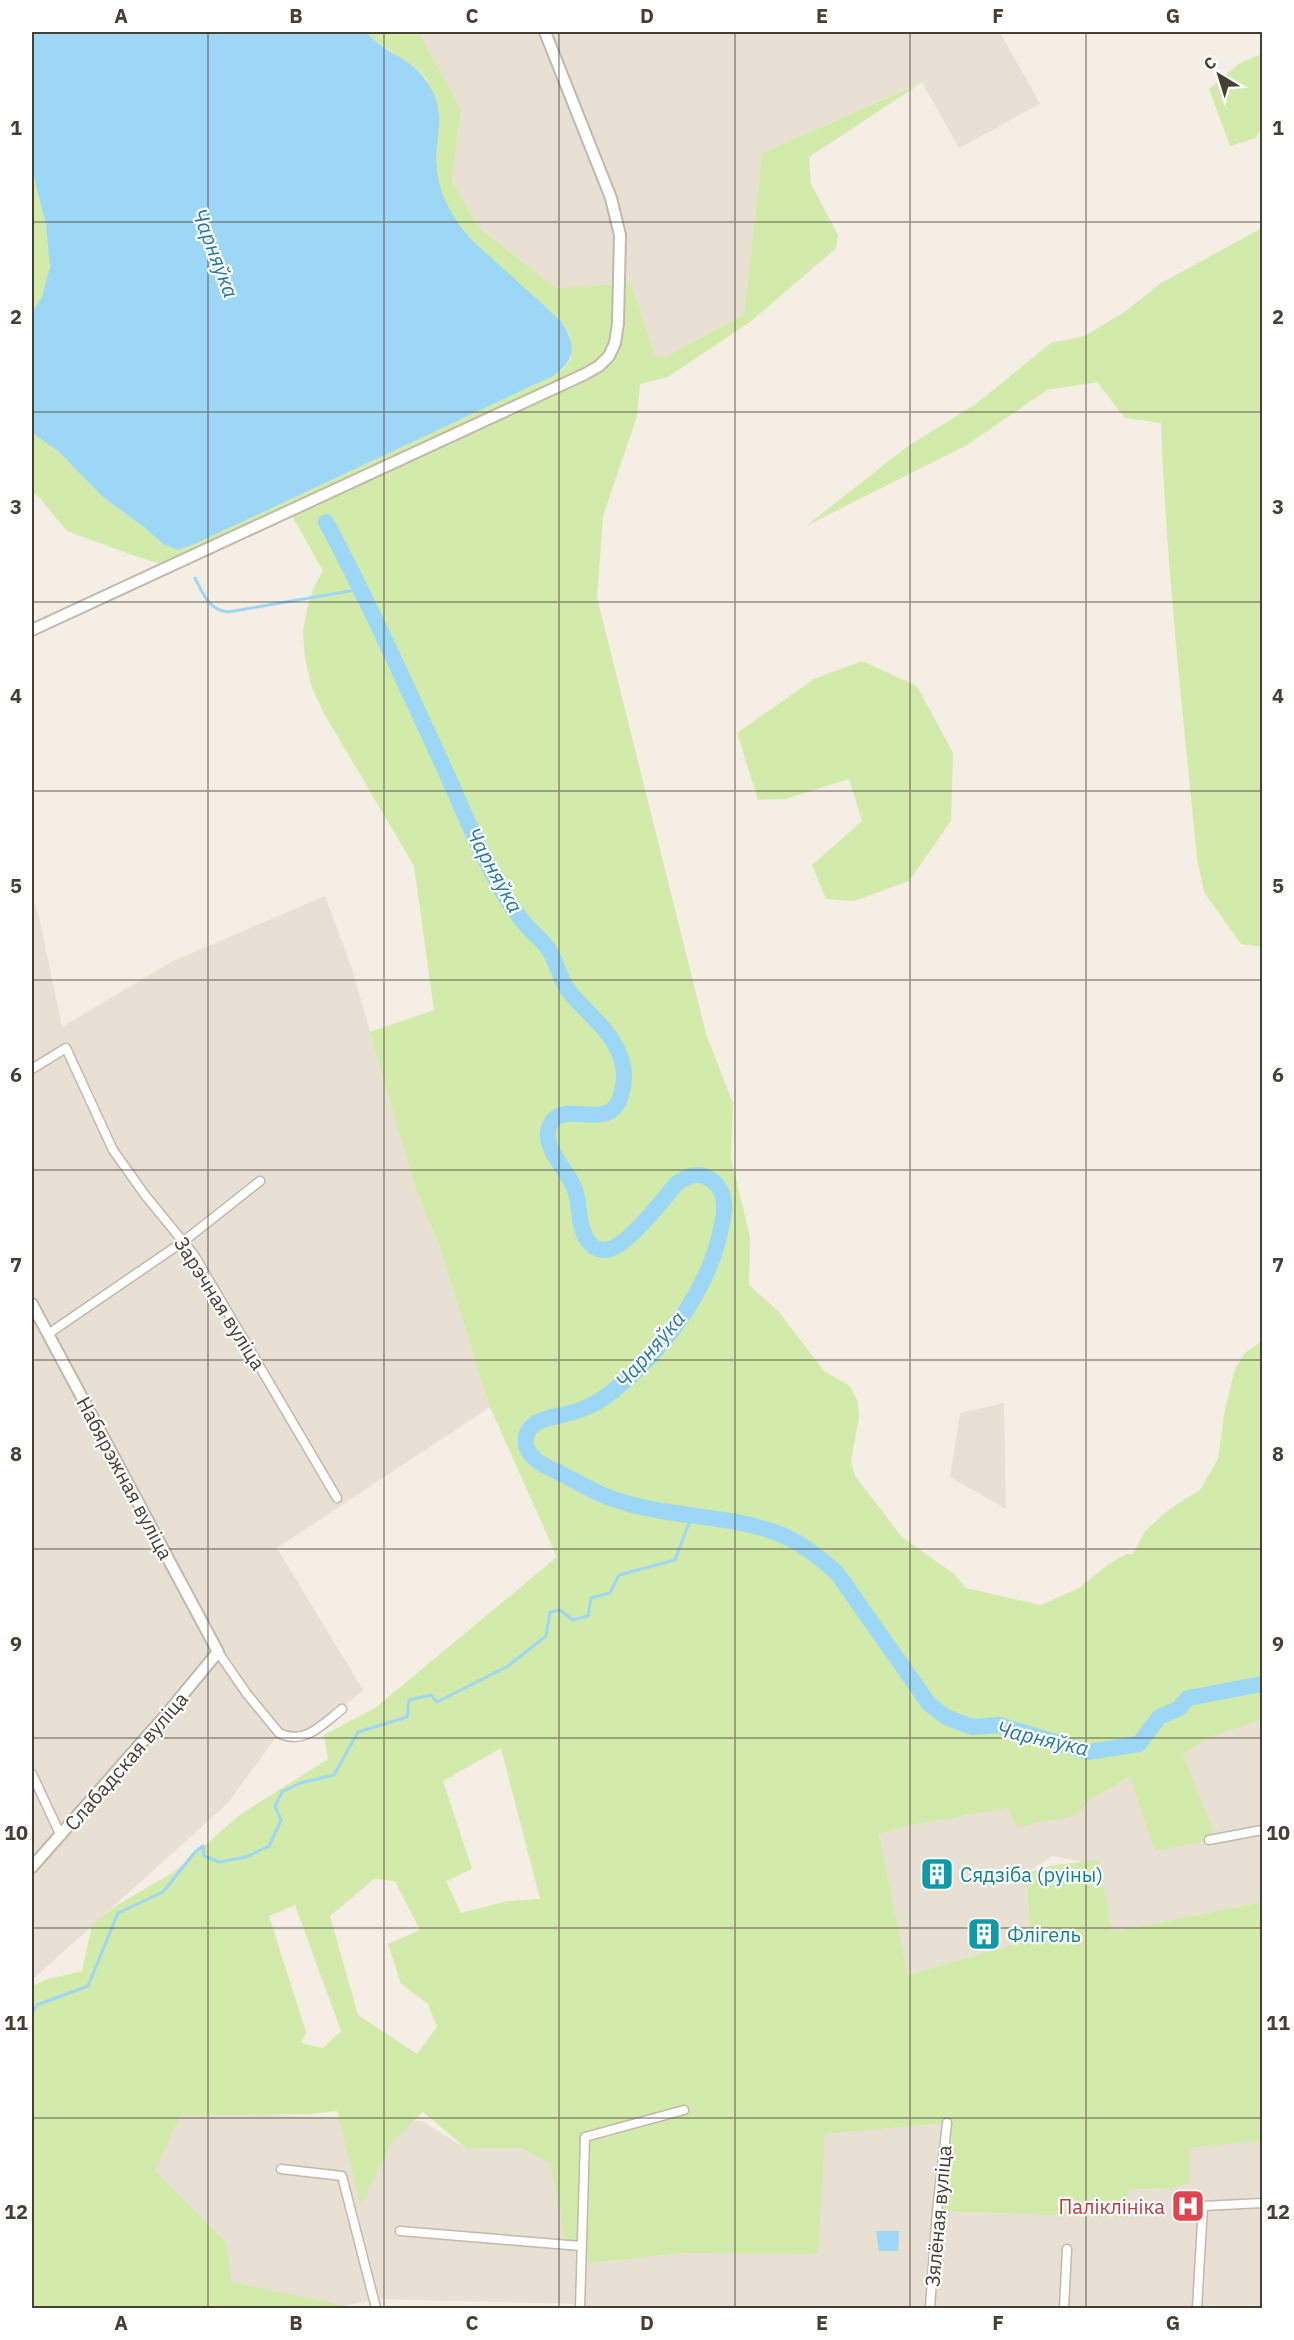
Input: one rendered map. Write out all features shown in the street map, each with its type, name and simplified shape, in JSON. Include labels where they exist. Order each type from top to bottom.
[{"type":"street","points":[[32,630],[585,374],[599,366],[609,356],[618,323],[620,235],[600,168],[545,32]]},
{"type":"street","name":"Зарэчная вуліца","points":[[32,1069],[66,1048],[113,1150],[145,1195],[184,1241],[337,1498]]},
{"type":"street","points":[[48,1334],[184,1241],[260,1181]]},
{"type":"street","name":"Набярэжная вуліца","points":[[32,1304],[218,1652]]},
{"type":"street","points":[[218,1652],[279,1733],[294,1738],[313,1733],[342,1709]]},
{"type":"street","name":"Слабадская вуліца","points":[[32,1867],[218,1652]]},
{"type":"street","points":[[32,1774],[61,1836]]},
{"type":"street","points":[[1209,1840],[1263,1830]]},
{"type":"street","points":[[580,2308],[585,2137],[684,2110]]},
{"type":"street","name":"Зялёная вуліца","points":[[930,2308],[937,2211],[947,2123]]},
{"type":"street","points":[[281,2169],[342,2176],[376,2308]]},
{"type":"street","points":[[1197,2308],[1203,2206],[1263,2203]]},
{"type":"street","points":[[400,2231],[581,2246]]},
{"type":"street","points":[[1064,2308],[1067,2249]]},
{"type":"shaded area","points":[[419,32],[1000,32],[1040,104],[959,148],[922,82],[762,153],[744,315],[663,358],[655,356],[630,281],[620,284],[556,288],[479,228],[452,181],[461,110]]},
{"type":"shaded area","points":[[32,896],[39,917],[62,1027],[173,961],[325,896],[352,969],[416,1190],[440,1248],[490,1407],[277,1548],[363,1690],[313,1733],[279,1733],[228,1803],[32,1980]]},
{"type":"shaded area","points":[[1004,1403],[1006,1509],[950,1477],[960,1413]]},
{"type":"shaded area","points":[[1262,1720],[1262,1902],[1112,1932],[1099,1861],[1087,1863],[1052,1856],[1026,1873],[1030,1930],[1021,1942],[908,1975],[879,1834],[911,1825],[1009,1808],[1088,1801],[1131,1777],[1197,1790],[1183,1753],[1210,1737]]},
{"type":"shaded area","points":[[267,2115],[422,2121],[467,2149],[522,2148],[570,2127],[582,2264],[685,2253],[825,2134],[947,2123],[937,2211],[1128,2218],[1128,2190],[1171,2188],[1189,2148],[1262,2141],[1262,2308],[580,2308],[579,2304],[374,2299],[346,2306],[232,2283],[226,2242],[154,2171],[180,2116]]},
{"type":"green space","points":[[366,32],[419,32],[461,110],[452,181],[479,228],[556,288],[620,284],[630,280],[655,356],[663,358],[744,315],[762,153],[923,82],[809,157],[811,184],[838,235],[836,248],[750,322],[668,377],[640,384],[637,416],[603,516],[597,598],[706,1034],[733,1103],[731,1159],[750,1237],[749,1285],[779,1312],[824,1371],[850,1386],[858,1402],[859,1416],[851,1462],[855,1476],[902,1537],[954,1574],[966,1588],[1041,1605],[1079,1588],[1109,1564],[1126,1554],[1133,1554],[1145,1531],[1171,1508],[1200,1490],[1218,1459],[1225,1409],[1235,1369],[1245,1353],[1262,1341],[1262,1720],[1210,1737],[1183,1754],[1216,1839],[1155,1851],[1130,1777],[1088,1801],[1077,1815],[1016,1827],[1009,1808],[911,1825],[879,1834],[908,1975],[1021,1942],[1030,1929],[1026,1873],[1054,1865],[1099,1860],[1112,1932],[1262,1902],[1262,2141],[1189,2148],[1189,2183],[1171,2188],[1128,2190],[1128,2218],[937,2211],[947,2123],[825,2134],[818,2254],[685,2253],[581,2264],[581,2246],[564,2244],[560,2209],[550,2163],[522,2148],[467,2149],[423,2112],[392,2142],[361,2206],[337,2111],[312,2114],[180,2116],[155,2171],[226,2242],[232,2282],[347,2308],[32,2308],[32,1986],[48,1979],[82,1971],[92,1925],[117,1905],[174,1872],[241,1814],[328,1759],[324,1735],[375,1708],[557,1557],[490,1407],[440,1248],[416,1190],[370,1032],[434,1010],[414,866],[325,715],[312,688],[305,659],[303,632],[314,587],[323,571],[290,512],[171,567],[67,531],[39,497],[32,492],[32,433],[58,451],[104,498],[163,544],[178,550],[553,376],[571,359],[569,334],[561,321],[473,241],[451,214],[438,184],[437,148],[427,80],[416,68],[374,40]],"holes":[[[501,1748],[540,1899],[508,1901],[461,1913],[446,1881],[472,1869],[443,1781]],[[374,1879],[395,1881],[420,1930],[388,1944],[401,1984],[428,2004],[437,2027],[417,2054],[358,2015],[330,1916]],[[295,1905],[341,2031],[323,2048],[301,2043],[306,2032],[269,1916]]]},
{"type":"green space","points":[[1262,54],[1262,127],[1256,138],[1230,146],[1209,89],[1240,63]]},
{"type":"green space","points":[[32,169],[48,233],[49,266],[42,297],[32,312]]},
{"type":"green space","points":[[1262,228],[1262,947],[1241,944],[1204,892],[1197,858],[1171,586],[1161,423],[1125,418],[1097,382],[1047,390],[967,445],[806,526],[908,446],[976,404],[1051,343],[1085,336],[1126,311],[1161,283]]},
{"type":"green space","points":[[862,661],[917,686],[953,753],[951,821],[909,881],[854,901],[826,899],[812,865],[862,821],[849,779],[785,799],[758,800],[737,733],[814,679]]},
{"type":"water","points":[[32,32],[366,32],[375,41],[410,64],[426,80],[438,105],[436,160],[444,198],[456,220],[473,241],[561,321],[569,337],[572,351],[566,364],[553,376],[195,544],[178,550],[163,544],[104,498],[58,451],[32,433],[32,312],[42,297],[50,267],[46,225],[32,169]]},
{"type":"water","points":[[876,2231],[899,2231],[898,2251],[879,2251]]},
{"type":"waterway","name":"Чарняўка","points":[[326,522],[373,615],[499,886],[522,920],[547,947],[568,990],[602,1027],[620,1055],[624,1081],[615,1107],[607,1113],[596,1115],[563,1114],[555,1119],[549,1128],[549,1144],[575,1190],[581,1224],[587,1240],[600,1250],[615,1247],[644,1222],[677,1183],[689,1177],[702,1175],[710,1179],[719,1188],[724,1199],[722,1224],[707,1272],[696,1295],[667,1337],[650,1357],[613,1391],[582,1409],[543,1420],[530,1429],[526,1436],[526,1445],[531,1455],[592,1490],[617,1500],[643,1508],[751,1525],[778,1533],[796,1542],[837,1573],[929,1704],[946,1717],[972,1727],[999,1725],[1088,1752],[1139,1744],[1159,1717],[1178,1709],[1188,1698],[1262,1684]]},
{"type":"waterway","points":[[195,578],[211,605],[228,612],[362,589]]},
{"type":"waterway","points":[[32,2013],[37,2005],[88,1986],[118,1913],[163,1892],[195,1852],[203,1846],[204,1856],[219,1862],[246,1857],[269,1846],[281,1820],[275,1806],[282,1792],[300,1783],[334,1775],[358,1732],[407,1717],[409,1700],[431,1695],[437,1702],[508,1666],[546,1636],[550,1612],[560,1610],[573,1620],[588,1616],[591,1598],[610,1593],[619,1575],[675,1560],[692,1515]]},
{"type":"place","name":"Сядзіба (руіны)","points":[[937,1874]]},
{"type":"place","name":"Флігель","points":[[984,1934]]},
{"type":"place","name":"Паліклініка","points":[[1188,2206]]}]
